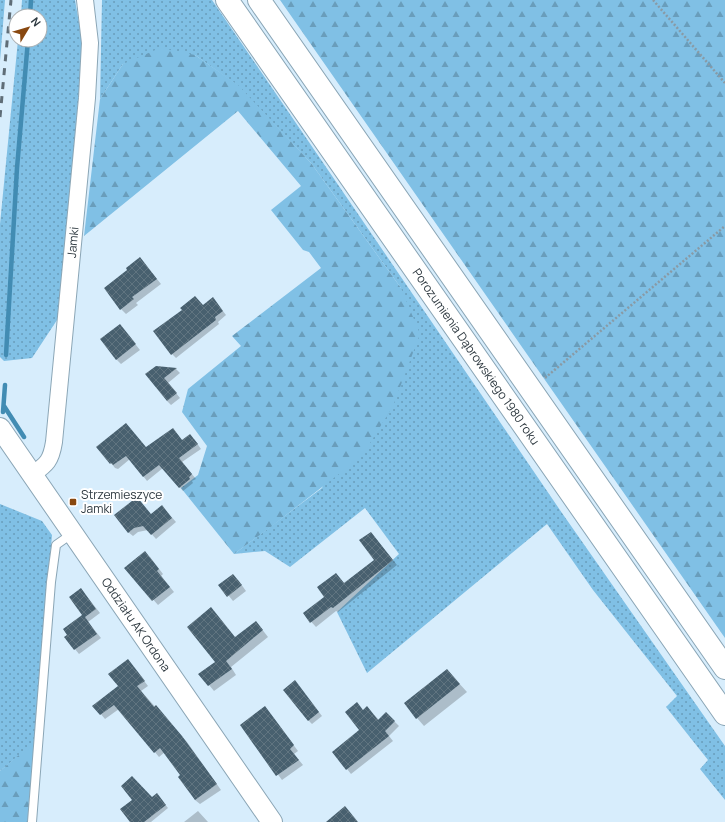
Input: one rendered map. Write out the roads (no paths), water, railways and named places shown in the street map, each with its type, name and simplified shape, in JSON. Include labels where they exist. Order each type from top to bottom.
[{"type":"main road","points":[[259,0],[725,668]]},
{"type":"main road","name":"Porozumienia Dąbrowskiego 1980 roku","points":[[232,4],[725,714]]},
{"type":"street","name":"Jamki","points":[[32,475],[46,465],[51,457],[54,442],[87,98],[90,43],[85,0]]},
{"type":"street","name":"Oddziału AK Ordona","points":[[0,428],[272,822]]},
{"type":"lane","points":[[32,822],[40,698],[56,545],[73,533]]},
{"type":"waterway","points":[[30,8],[31,0]]},
{"type":"waterway","points":[[6,355],[17,168],[27,48]]},
{"type":"waterway","points":[[3,412],[5,385]]},
{"type":"waterway","points":[[4,406],[24,437]]},
{"type":"railway","points":[[0,117],[11,0]]},
{"type":"place","name":"Strzemieszyce Jamki","points":[[73,502]]}]
